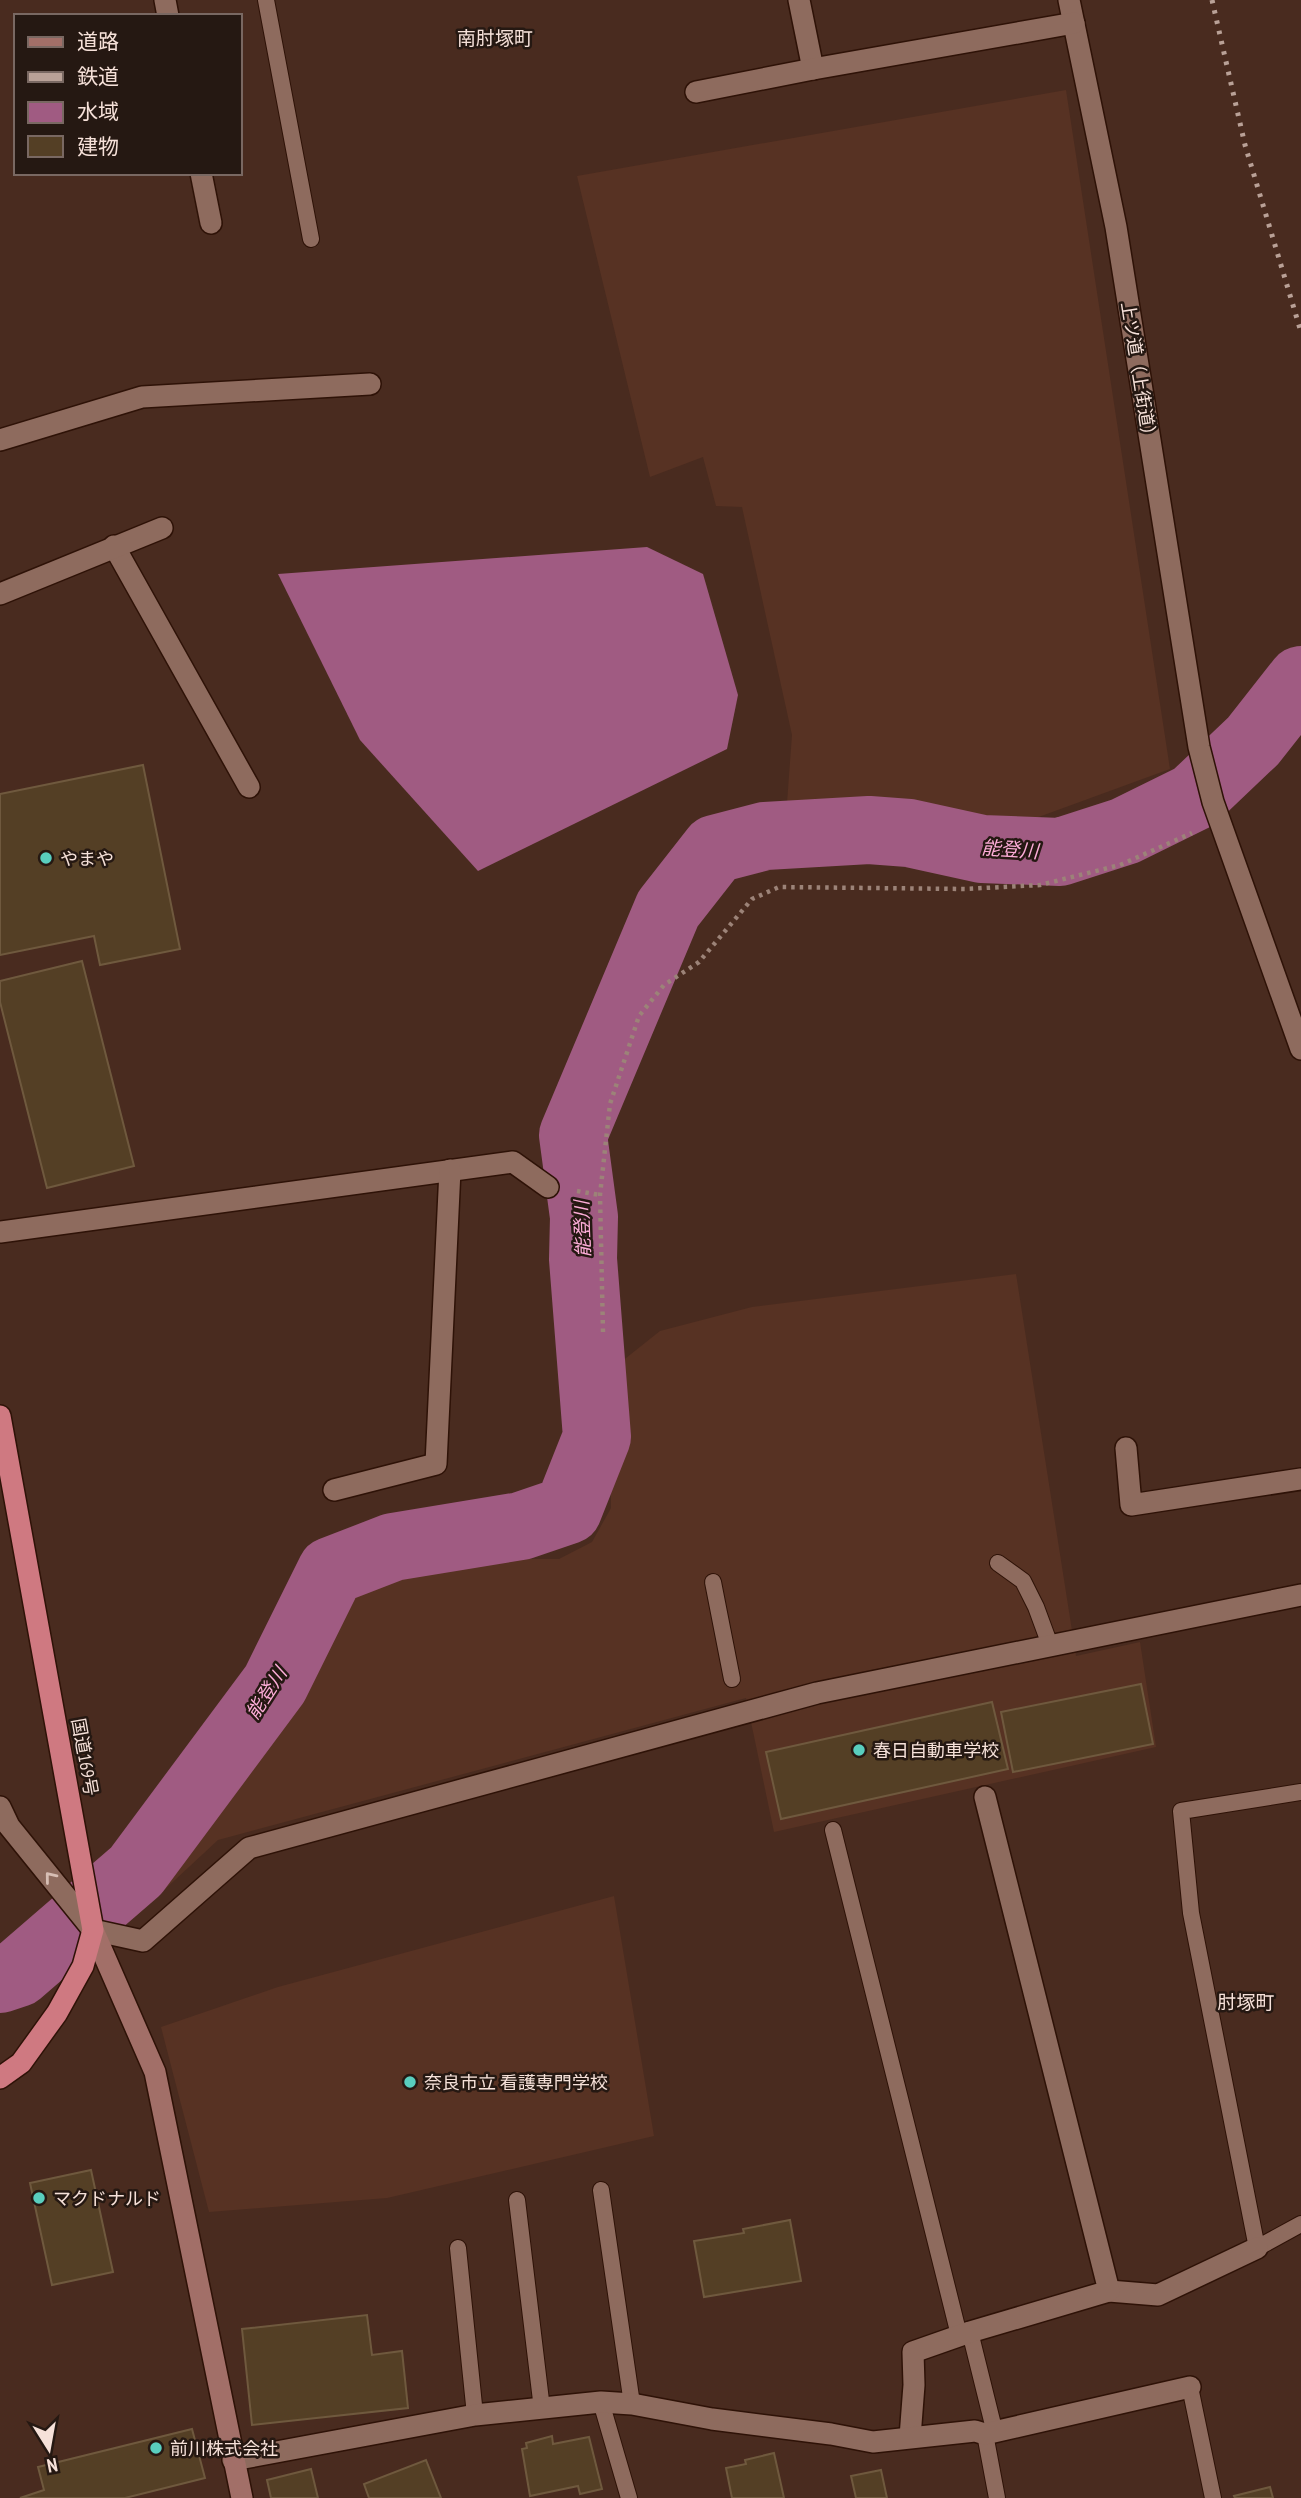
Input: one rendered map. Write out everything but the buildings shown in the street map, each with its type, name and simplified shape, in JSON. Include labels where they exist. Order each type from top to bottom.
[{"type":"highway","name":"国道169号","points":[[0,1416],[93,1930],[83,1966],[57,2012],[21,2063],[0,2078]]},
{"type":"street","points":[[799,0],[813,69]]},
{"type":"street","name":"上ツ道（上街道）","points":[[1069,0],[1116,227],[1201,755],[1217,812],[1301,1049]]},
{"type":"street","points":[[696,92],[1074,23]]},
{"type":"street","points":[[201,175],[211,223]]},
{"type":"street","points":[[0,440],[142,397],[370,384]]},
{"type":"street","points":[[0,594],[162,527]]},
{"type":"street","points":[[114,547],[249,787]]},
{"type":"street","points":[[0,1232],[513,1162],[548,1187]]},
{"type":"street","points":[[334,1490],[436,1464],[450,1170]]},
{"type":"street","points":[[1126,1448],[1131,1505],[1301,1479]]},
{"type":"street","points":[[93,1930],[143,1941],[249,1848],[817,1693],[1301,1595]]},
{"type":"street","points":[[985,1797],[1109,2291]]},
{"type":"street","points":[[3,1821],[93,1930],[155,2072],[242,2498]]},
{"type":"street","points":[[910,2437],[914,2385],[913,2352],[1109,2291],[1158,2295],[1257,2248]]},
{"type":"street","points":[[233,2460],[475,2415],[601,2403],[632,2404],[712,2419],[873,2442],[975,2431],[990,2434],[1189,2387]]},
{"type":"lane","points":[[267,0],[311,239]]},
{"type":"lane","points":[[998,1563],[1023,1581],[1050,1646]]},
{"type":"lane","points":[[713,1582],[732,1679]]},
{"type":"lane","points":[[1301,1792],[1181,1811],[1191,1913],[1257,2248],[1301,2224]]},
{"type":"lane","points":[[833,1830],[990,2434],[997,2498]]},
{"type":"lane","points":[[601,2190],[632,2404]]},
{"type":"lane","points":[[517,2200],[542,2409]]},
{"type":"lane","points":[[458,2248],[475,2415]]},
{"type":"lane","points":[[1189,2387],[1213,2498]]},
{"type":"lane","points":[[601,2403],[629,2498]]},
{"type":"path","points":[[603,1332],[600,1195],[610,1104],[639,1016],[664,985],[699,962],[752,899],[779,887],[965,889],[1040,885],[1120,865],[1217,812]]},
{"type":"shaded area","points":[[1066,90],[1170,769],[1006,829],[787,803],[792,735],[742,507],[716,506],[703,457],[650,477],[577,176]]},
{"type":"shaded area","points":[[1016,1274],[1076,1656],[1140,1642],[1156,1747],[774,1832],[746,1698],[218,1840],[134,1918],[126,1887],[275,1696],[300,1683],[339,1590],[389,1564],[467,1559],[559,1559],[592,1542],[611,1508],[611,1370],[660,1331],[752,1307]]},
{"type":"shaded area","name":"奈良市立 看護専門学校","points":[[614,1896],[654,2136],[387,2198],[209,2212],[161,2027],[278,1987]]},
{"type":"water","points":[[647,547],[703,574],[738,695],[727,749],[478,871],[360,740],[278,574]]},
{"type":"waterway","name":"能登川","points":[[0,1979],[18,1973],[136,1871],[275,1684],[331,1571],[393,1547],[521,1526],[568,1510],[597,1437],[583,1259],[584,1217],[573,1135],[668,909],[715,849],[765,836],[869,830],[909,833],[982,849],[1060,852],[1125,831],[1194,797],[1253,741],[1301,680]]},
{"type":"railway","points":[[1212,0],[1245,145],[1301,332]]},
{"type":"place","name":"やまや","points":[[46,858]]},
{"type":"place","name":"春日自動車学校","points":[[859,1750]]},
{"type":"place","name":"奈良市立 看護専門学校","points":[[410,2082]]},
{"type":"place","name":"マクドナルド","points":[[39,2198]]},
{"type":"place","name":"前川株式会社","points":[[156,2448]]},
{"type":"district","name":"南肘塚町","points":[[495,38]]},
{"type":"district","name":"肘塚町","points":[[1246,2002]]}]
